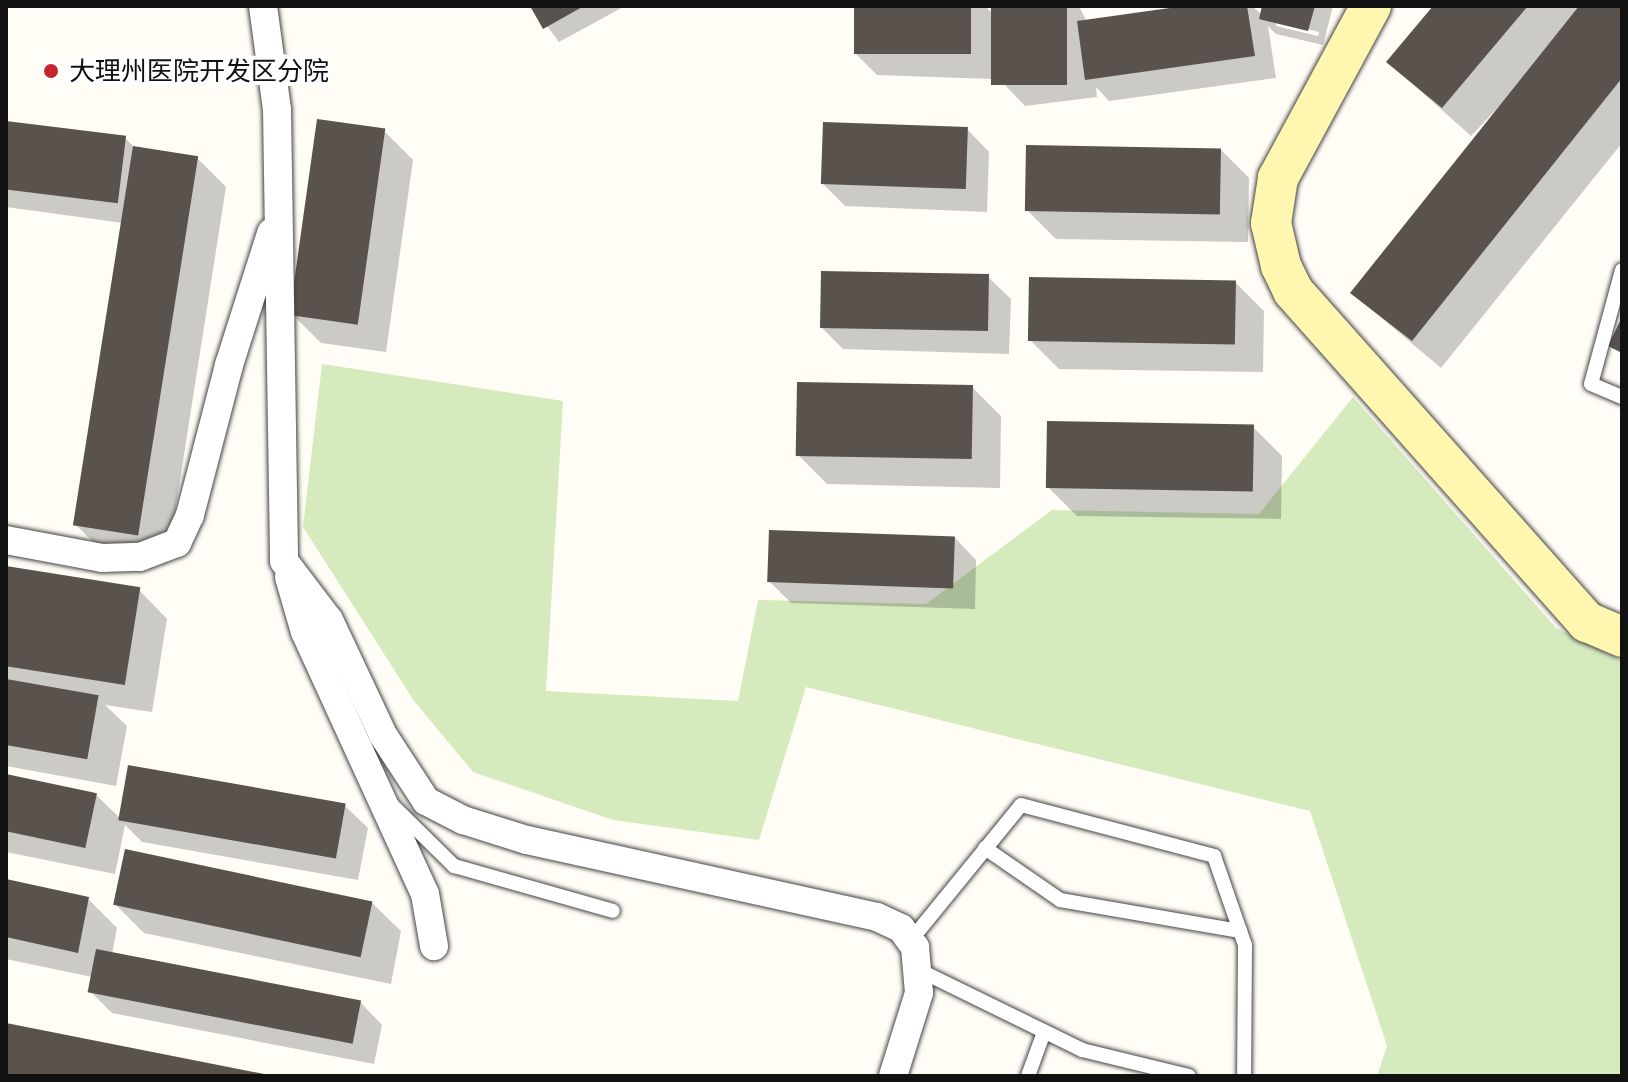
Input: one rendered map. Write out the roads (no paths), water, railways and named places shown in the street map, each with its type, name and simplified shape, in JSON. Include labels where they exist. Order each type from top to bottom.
[{"type":"street","points":[[263,6],[277,110],[284,561],[305,632],[425,894],[434,946]]},
{"type":"street","points":[[1371,6],[1278,178],[1271,223],[1281,266],[1293,291],[1587,622],[1622,637]]},
{"type":"street","points":[[6,540],[102,558],[140,557],[177,543],[190,515],[229,365],[278,209]]},
{"type":"street","points":[[284,561],[329,620],[377,725],[426,801],[463,820],[527,840],[877,917],[901,928],[911,940],[919,970],[915,1018],[893,1076]]},
{"type":"lane","points":[[1622,270],[1591,384],[1622,397]]},
{"type":"lane","points":[[378,791],[454,866],[613,911]]},
{"type":"lane","points":[[911,940],[1021,805],[1214,856],[1245,945],[1244,1076]]},
{"type":"lane","points":[[985,848],[1060,900],[1240,931]]},
{"type":"lane","points":[[919,970],[1082,1050],[1189,1076]]},
{"type":"lane","points":[[1028,1076],[1044,1032]]},
{"type":"place","name":"大理州医院开发区分院","points":[[51,71]]}]
